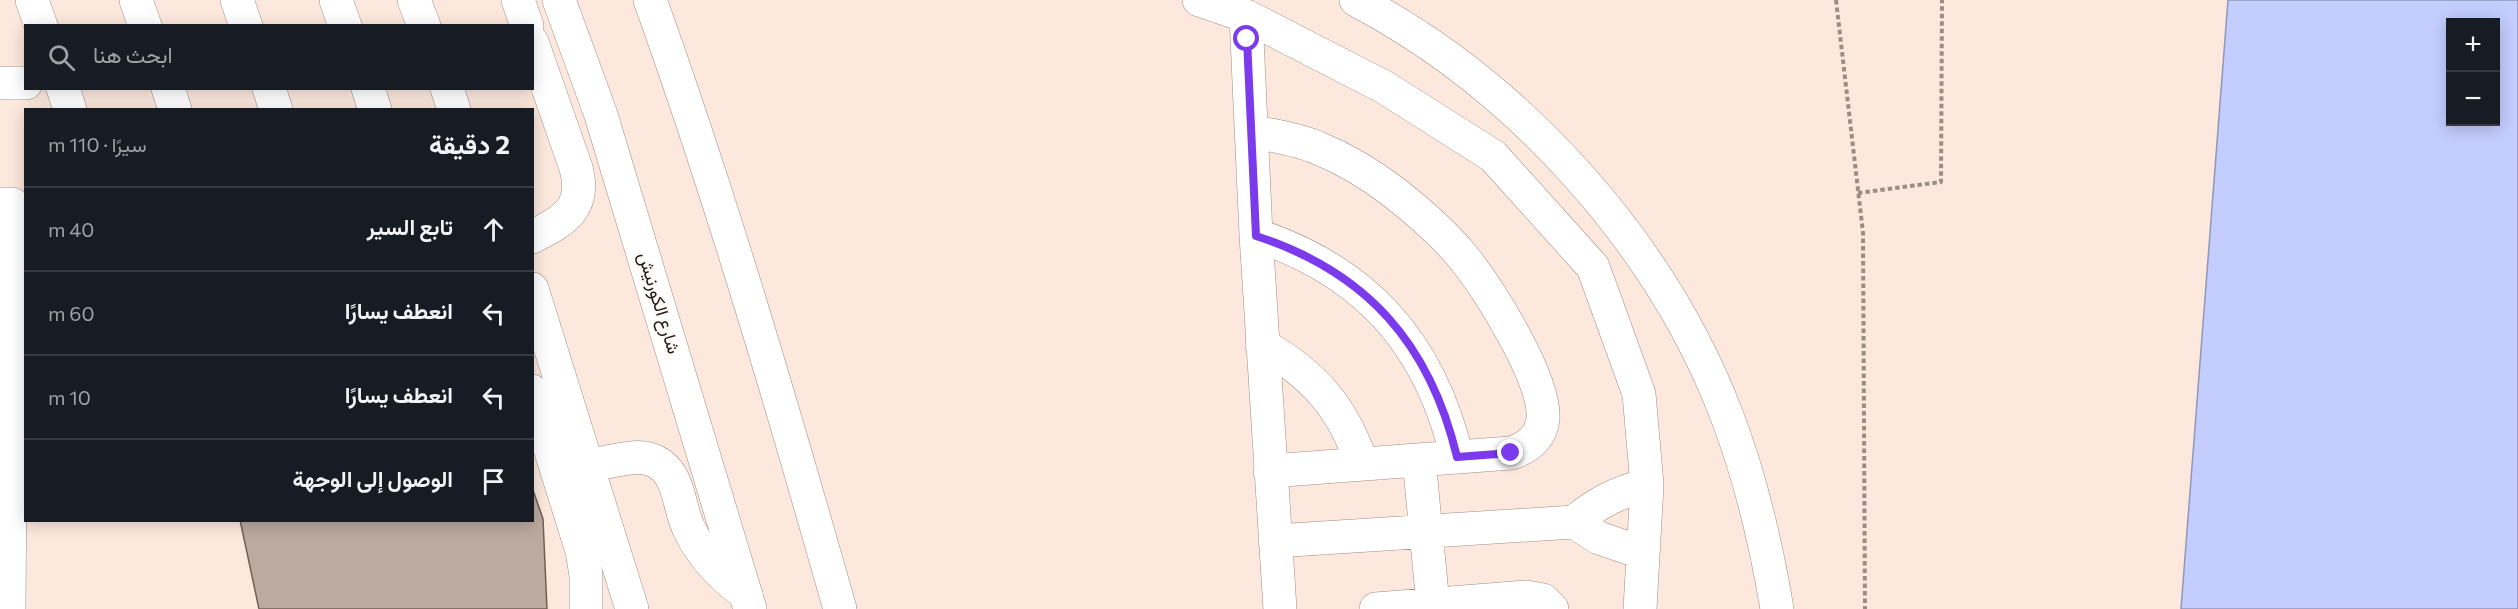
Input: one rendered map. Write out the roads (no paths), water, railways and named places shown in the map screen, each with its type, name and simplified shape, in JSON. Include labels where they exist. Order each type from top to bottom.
[{"type":"main road","points":[[32,0],[40,24]]},
{"type":"main road","points":[[136,0],[144,24]]},
{"type":"main road","points":[[237,0],[245,24]]},
{"type":"main road","points":[[336,0],[344,24]]},
{"type":"main road","points":[[414,0],[423,24]]},
{"type":"main road","points":[[518,0],[526,24]]},
{"type":"main road","name":"شارع الكورنيش","points":[[559,0],[601,115],[748,601]]},
{"type":"main road","points":[[650,0],[685,98],[794,446],[840,609]]},
{"type":"main road","points":[[1199,0],[1246,16],[1384,87],[1492,156],[1593,267],[1639,394],[1647,485],[1640,609]]},
{"type":"main road","points":[[1356,0],[1432,46],[1487,88],[1537,133],[1584,183],[1627,236],[1665,292],[1698,352],[1726,414],[1748,478],[1766,544],[1778,609]]},
{"type":"main road","points":[[1246,16],[1262,345],[1280,609]]},
{"type":"main road","points":[[534,48],[576,168],[579,188],[578,197],[568,216],[561,223],[534,236]]},
{"type":"main road","points":[[0,83],[24,83]]},
{"type":"main road","points":[[64,90],[69,108]]},
{"type":"main road","points":[[169,90],[174,108]]},
{"type":"main road","points":[[270,90],[275,108]]},
{"type":"main road","points":[[369,90],[374,108]]},
{"type":"main road","points":[[448,90],[453,108]]},
{"type":"main road","points":[[1252,131],[1317,147],[1357,168],[1395,193],[1446,240],[1486,289],[1508,323],[1526,360],[1543,409],[1543,421],[1536,437],[1522,449],[1511,453],[1270,471]]},
{"type":"main road","points":[[0,204],[12,204],[9,609]]},
{"type":"main road","points":[[1256,236],[1286,245],[1341,276],[1388,317],[1425,368],[1443,407],[1457,457]]},
{"type":"main road","points":[[534,295],[632,609]]},
{"type":"main road","points":[[1262,345],[1287,359],[1309,377],[1328,398],[1350,433],[1362,464]]},
{"type":"main road","points":[[534,397],[582,551],[586,574],[586,609]]},
{"type":"main road","points":[[547,438],[566,456],[579,463],[643,458],[661,464],[673,480],[681,510],[700,549],[748,601]]},
{"type":"main road","points":[[1419,460],[1426,531],[1453,605]]},
{"type":"main road","points":[[1574,522],[1595,504],[1619,492],[1647,485]]},
{"type":"main road","points":[[1275,541],[1574,522],[1599,538],[1643,554]]},
{"type":"main road","points":[[1377,609],[1536,597],[1552,609]]},
{"type":"water","points":[[2228,0],[2518,0],[2518,609],[2181,609]]}]
